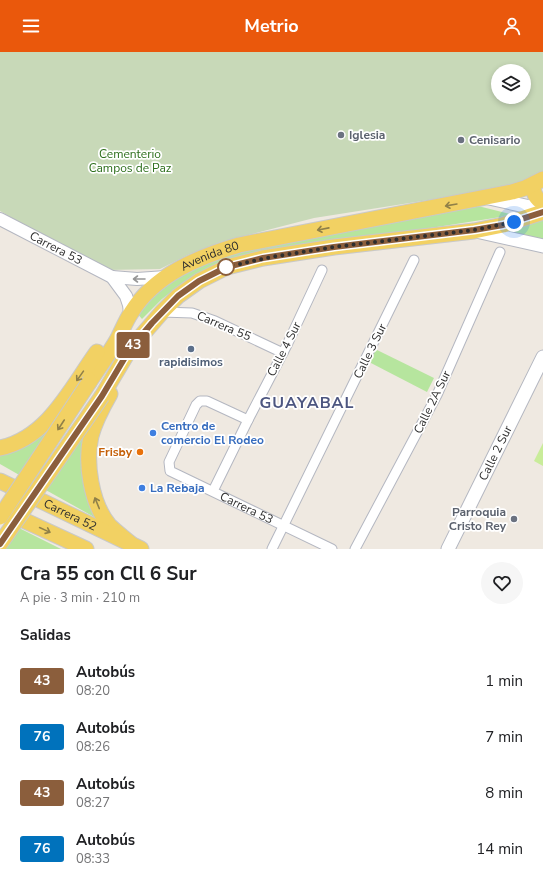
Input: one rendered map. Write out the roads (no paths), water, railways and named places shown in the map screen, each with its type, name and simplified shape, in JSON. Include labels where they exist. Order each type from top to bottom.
[{"type":"main road","name":"Avenida 80","points":[[0,517],[117,340],[130,313],[157,283],[166,277],[197,259],[239,245],[489,198],[512,192],[539,182]]},
{"type":"main road","points":[[539,182],[533,188],[537,198],[543,203]]},
{"type":"main road","points":[[489,198],[543,211]]},
{"type":"main road","name":"Avenida 80","points":[[0,544],[102,396],[130,349],[157,317],[183,293],[199,281],[227,267],[263,258],[334,247],[474,230],[503,225],[543,211]]},
{"type":"main road","points":[[474,230],[543,246]]},
{"type":"main road","points":[[0,448],[23,440],[44,424],[57,410],[108,335],[130,313]]},
{"type":"main road","points":[[136,546],[109,525],[101,513],[91,485],[89,462],[91,438],[102,408],[137,354],[157,317]]},
{"type":"main road","name":"Calle 2 Sur","points":[[448,549],[543,357]]},
{"type":"main road","name":"Carrera 52","points":[[0,480],[136,546]]},
{"type":"main road","name":"Carrera 52","points":[[0,509],[68,544],[86,549]]},
{"type":"street","name":"Carrera 53","points":[[0,219],[112,277],[137,279],[166,277]]},
{"type":"street","name":"Calle 2A Sur","points":[[355,549],[436,395],[500,252]]},
{"type":"street","name":"Calle 3 Sur","points":[[272,549],[414,260]]},
{"type":"street","name":"Calle 4 Sur","points":[[214,491],[248,420],[283,353],[322,270]]},
{"type":"street","name":"Carrera 53","points":[[112,277],[126,296],[130,313]]},
{"type":"street","name":"Carrera 55","points":[[157,317],[192,313],[215,321],[283,353]]},
{"type":"street","name":"Carrera 53","points":[[248,420],[207,401],[200,401],[196,405],[169,462],[170,471],[332,549]]},
{"type":"place","name":"Iglesia","points":[[341,135]]},
{"type":"place","name":"Cenisario","points":[[461,140]]},
{"type":"place","name":"rapidisimos","points":[[191,349]]},
{"type":"place","name":"Centro de comercio El Rodeo","points":[[153,433]]},
{"type":"place","name":"Frisby","points":[[140,452]]},
{"type":"place","name":"La Rebaja","points":[[142,488]]},
{"type":"place","name":"Parroquia Cristo Rey","points":[[514,519]]},
{"type":"district","name":"GUAYABAL","points":[[307,403]]},
{"type":"park label","name":"Cementerio Campos de Paz","points":[[130,161]]}]
